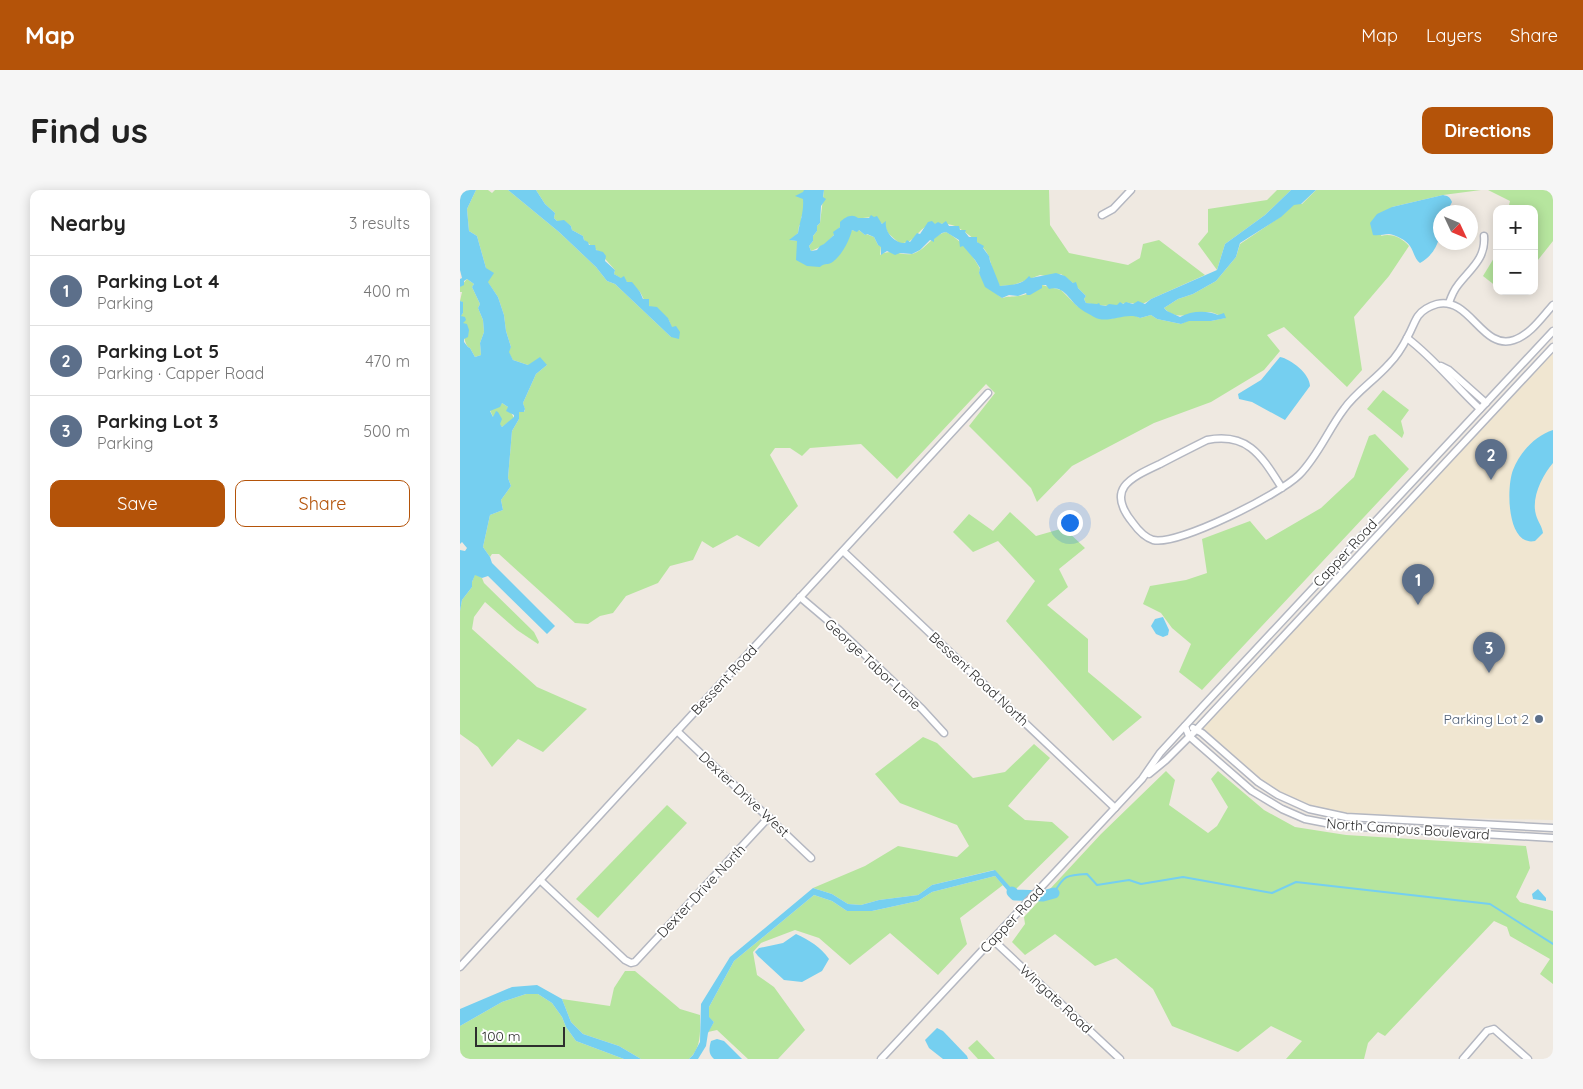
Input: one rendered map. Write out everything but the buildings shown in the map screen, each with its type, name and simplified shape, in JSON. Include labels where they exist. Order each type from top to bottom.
[{"type":"street","points":[[1102,215],[1113,209],[1131,190]]},
{"type":"street","points":[[1449,303],[1455,289],[1479,259],[1485,247],[1484,236]]},
{"type":"street","points":[[1282,488],[1253,449],[1232,439],[1216,438],[1207,440],[1134,476],[1124,487],[1121,496],[1124,512],[1141,533],[1153,540],[1160,540],[1209,525],[1236,514],[1282,488],[1305,469],[1348,403],[1380,374],[1398,353],[1419,315],[1425,309],[1441,303],[1449,303],[1464,311],[1490,336],[1505,342],[1520,338],[1553,305]]},
{"type":"street","name":"Capper Road","points":[[881,1059],[1142,779],[1160,753],[1184,726],[1553,331]]},
{"type":"street","points":[[1407,338],[1440,366],[1449,370],[1486,403]]},
{"type":"street","name":"Capper Road","points":[[1142,779],[1166,760],[1196,729],[1553,347]]},
{"type":"street","points":[[1440,366],[1445,375],[1480,409]]},
{"type":"street","points":[[1462,392],[1467,386]]},
{"type":"street","name":"Bessent Road","points":[[460,967],[988,393]]},
{"type":"street","name":"Bessent Road North","points":[[843,551],[1115,808]]},
{"type":"street","name":"George Tabor Lane","points":[[800,597],[845,635],[922,709],[944,733]]},
{"type":"street","name":"North Campus Boulevard","points":[[1184,726],[1196,729],[1258,782],[1296,804],[1334,815],[1553,828]]},
{"type":"street","name":"North Campus Boulevard","points":[[1184,726],[1189,736],[1252,791],[1305,819],[1341,826],[1553,838]]},
{"type":"street","name":"Dexter Drive West","points":[[677,731],[811,858]]},
{"type":"street","points":[[1291,813],[1296,804]]},
{"type":"street","name":"Dexter Drive North","points":[[540,880],[625,960],[632,962],[638,959],[769,817]]},
{"type":"street","points":[[1423,820],[1423,832]]},
{"type":"street","name":"Wingate Road","points":[[993,940],[1120,1059]]},
{"type":"street","points":[[1463,1059],[1487,1031],[1491,1029],[1498,1030],[1528,1059]]},
{"type":"shaded area","points":[[1553,347],[1553,820],[1334,815],[1303,804],[1257,780],[1200,726]]},
{"type":"green space","points":[[476,190],[488,190],[492,193],[495,190],[508,190],[559,232],[596,267],[607,281],[615,284],[671,337],[670,323],[666,316],[648,305],[635,287],[614,274],[615,270],[599,252],[584,240],[583,236],[572,230],[571,226],[564,221],[557,221],[554,218],[555,213],[545,204],[536,190],[804,190],[802,222],[798,233],[790,240],[797,241],[805,263],[828,264],[852,230],[859,230],[865,235],[874,237],[878,245],[881,246],[880,255],[888,252],[912,254],[921,250],[937,236],[946,232],[966,248],[980,269],[979,273],[984,280],[1002,298],[1027,294],[1042,285],[1061,290],[1077,306],[1110,319],[1122,316],[1136,316],[1140,318],[1151,315],[1157,319],[1181,324],[1189,320],[1211,321],[1225,318],[1210,312],[1180,316],[1164,308],[1178,299],[1193,294],[1216,281],[1236,257],[1240,244],[1280,217],[1294,204],[1302,204],[1316,190],[1481,190],[1443,195],[1392,207],[1381,236],[1389,235],[1396,237],[1409,246],[1389,276],[1354,317],[1362,370],[1347,387],[1284,327],[1267,335],[1280,351],[1264,370],[1211,402],[1154,423],[1072,466],[1037,502],[1031,488],[969,426],[995,393],[986,384],[897,479],[861,444],[810,448],[802,456],[790,448],[775,448],[770,455],[798,506],[759,547],[737,535],[713,548],[702,541],[693,560],[670,566],[658,583],[626,596],[613,613],[600,616],[588,624],[575,623],[499,554],[492,554],[490,557],[483,547],[490,515],[503,510],[501,500],[511,486],[508,478],[512,431],[519,419],[519,412],[524,412],[525,410],[523,403],[536,374],[547,365],[528,365],[513,360],[508,352],[511,347],[504,315],[498,297],[487,281],[486,268],[477,236],[469,231],[467,209]]},
{"type":"green space","points":[[824,190],[1049,190],[1050,225],[1069,253],[1128,265],[1140,258],[1143,244],[1159,240],[1205,275],[1143,304],[1128,303],[1110,306],[1086,303],[1084,299],[1086,296],[1061,274],[1040,275],[1013,285],[1000,286],[984,249],[969,235],[955,226],[935,224],[928,226],[909,241],[899,243],[888,233],[885,226],[874,217],[856,219],[844,224],[825,244],[811,251],[809,246],[820,223]]},
{"type":"green space","points":[[1277,190],[1291,190],[1265,215],[1225,244],[1217,270],[1198,244],[1208,232],[1208,209],[1267,200]]},
{"type":"green space","points":[[1488,190],[1553,190],[1553,241],[1538,260],[1538,205],[1509,205],[1510,201]]},
{"type":"green space","points":[[1493,260],[1493,284],[1483,276]]},
{"type":"green space","points":[[467,279],[474,284],[472,287],[480,304],[478,308],[483,320],[484,332],[480,343],[481,355],[475,357],[465,341],[461,315],[463,313],[462,302],[460,301],[462,292],[460,292],[460,287]]},
{"type":"green space","points":[[1383,390],[1409,410],[1401,421],[1404,433],[1402,438],[1367,409]]},
{"type":"green space","points":[[502,403],[508,407],[514,418],[502,427],[493,417],[490,410]]},
{"type":"green space","points":[[1375,434],[1409,469],[1202,690],[1179,672],[1191,644],[1172,628],[1161,613],[1143,604],[1150,586],[1186,580],[1207,573],[1202,539],[1250,521],[1266,540],[1321,508],[1354,477],[1369,436]]},
{"type":"green space","points":[[1010,512],[1036,536],[1064,528],[1085,548],[1059,569],[1068,587],[1047,605],[1088,639],[1088,672],[1142,717],[1113,741],[1006,621],[1035,581],[998,541],[973,552],[953,532],[969,514],[993,531]]},
{"type":"green space","points":[[475,574],[482,578],[484,583],[534,632],[539,642],[538,644],[517,630],[485,602],[474,617],[472,629],[537,687],[587,709],[543,752],[518,739],[492,767],[478,747],[460,734],[460,611],[462,600],[472,587]]},
{"type":"green space","points":[[923,737],[937,743],[973,778],[1005,772],[1034,744],[1050,758],[1008,806],[1025,820],[1052,822],[1069,837],[1014,891],[994,870],[932,885],[918,895],[879,900],[861,905],[848,904],[832,894],[813,888],[865,866],[898,846],[957,857],[969,846],[957,825],[900,803],[875,774]]},
{"type":"green space","points":[[1166,771],[1175,780],[1169,805],[1208,833],[1217,826],[1228,807],[1211,779],[1218,771],[1264,810],[1295,827],[1346,835],[1526,846],[1530,868],[1516,897],[1520,902],[1553,911],[1553,984],[1540,974],[1550,959],[1510,936],[1507,927],[1494,921],[1385,1036],[1378,1032],[1368,1043],[1364,1059],[1286,1059],[1302,1041],[1271,1026],[1238,1052],[1172,1026],[1153,989],[1116,958],[1095,966],[1055,934],[1025,955],[1012,942],[1025,924],[1024,917],[1101,834]]},
{"type":"green space","points":[[667,805],[687,823],[598,918],[576,899]]},
{"type":"green space","points":[[995,876],[1003,885],[960,918],[967,944],[938,975],[890,933],[850,965],[819,938],[795,930],[761,943],[753,952],[757,975],[774,987],[805,1030],[778,1059],[748,1059],[717,1030],[708,1032],[714,1022],[708,1017],[709,1007],[734,961],[814,895],[832,901],[847,911],[872,911],[918,901],[932,892]]},
{"type":"green space","points":[[625,971],[635,971],[680,1009],[700,1015],[698,1044],[689,1059],[641,1059],[619,1046],[583,1034],[571,1022],[562,999],[610,1006],[614,988]]},
{"type":"green space","points":[[526,994],[538,994],[552,1003],[576,1041],[624,1059],[460,1059],[460,1026],[502,1002]]},
{"type":"green space","points":[[977,1040],[995,1059],[978,1059],[968,1048]]},
{"type":"water","points":[[460,190],[476,190],[467,209],[469,231],[477,236],[486,268],[494,273],[488,282],[498,297],[504,315],[511,347],[509,352],[513,360],[528,365],[540,357],[547,365],[536,374],[523,403],[524,412],[519,412],[519,419],[512,431],[508,478],[511,486],[501,500],[503,510],[490,515],[483,547],[492,563],[555,626],[547,634],[488,576],[482,578],[475,575],[472,587],[462,600],[460,611],[460,550],[465,551],[467,548],[462,542],[460,544],[460,301],[463,302],[463,313],[461,316],[465,317],[466,320],[463,323],[467,324],[469,330],[468,337],[464,339],[464,342],[475,357],[481,355],[480,343],[484,332],[483,320],[478,308],[480,304],[472,287],[474,284],[467,279],[464,281],[464,285],[460,287],[460,279],[462,278],[460,270]],"holes":[[[502,403],[508,407],[506,411],[514,415],[514,417],[502,427],[500,424],[502,419],[498,412],[496,411],[493,417],[490,411],[500,407]]]},
{"type":"water","points":[[508,190],[536,190],[545,204],[555,213],[554,218],[557,221],[564,220],[571,226],[572,230],[583,236],[589,245],[595,245],[596,250],[603,252],[606,256],[605,261],[615,270],[614,274],[621,278],[624,276],[627,282],[632,282],[643,299],[649,299],[649,306],[657,307],[668,318],[672,327],[676,326],[680,332],[679,339],[671,337],[615,284],[607,281],[596,267],[559,232]]},
{"type":"water","points":[[804,190],[824,190],[823,197],[826,199],[821,206],[820,223],[809,246],[811,251],[817,250],[834,235],[833,232],[840,227],[840,222],[849,216],[869,218],[871,215],[877,216],[882,224],[886,221],[888,232],[894,239],[905,243],[907,240],[910,242],[917,233],[920,234],[928,222],[932,221],[935,224],[938,222],[942,224],[946,221],[949,226],[959,226],[960,230],[966,230],[965,232],[969,237],[977,237],[977,242],[984,246],[983,248],[989,256],[1000,286],[1019,283],[1029,276],[1031,278],[1056,273],[1065,276],[1073,283],[1076,282],[1078,288],[1086,296],[1084,299],[1086,303],[1099,303],[1106,306],[1109,304],[1117,305],[1120,302],[1123,304],[1126,302],[1133,304],[1138,301],[1145,304],[1151,299],[1217,270],[1225,244],[1265,215],[1291,190],[1316,190],[1301,204],[1294,205],[1281,217],[1240,243],[1236,257],[1216,281],[1193,294],[1178,299],[1164,308],[1180,317],[1189,313],[1204,312],[1218,315],[1224,313],[1226,318],[1211,321],[1189,321],[1181,324],[1157,319],[1151,315],[1140,318],[1129,316],[1105,320],[1099,319],[1081,309],[1062,291],[1054,288],[1049,289],[1046,285],[1042,285],[1042,288],[1030,295],[1026,293],[1018,296],[1009,295],[1002,298],[985,287],[979,273],[980,268],[975,260],[963,246],[960,247],[959,240],[946,232],[934,239],[934,242],[930,240],[920,250],[912,254],[900,253],[895,255],[887,251],[881,255],[881,247],[874,237],[865,235],[859,230],[857,232],[852,230],[844,248],[835,260],[820,267],[807,266],[796,260],[797,241],[789,240],[798,233],[802,212],[803,199],[795,196]]},
{"type":"water","points":[[1443,195],[1449,197],[1452,202],[1450,205],[1433,205],[1434,250],[1420,263],[1410,246],[1401,238],[1389,234],[1373,235],[1370,223],[1377,214],[1392,207]]},
{"type":"water","points":[[1280,357],[1299,368],[1307,377],[1310,386],[1285,420],[1252,402],[1239,399],[1238,394],[1261,380]]},
{"type":"water","points":[[1553,430],[1553,463],[1541,481],[1535,502],[1536,515],[1543,533],[1535,541],[1526,540],[1519,535],[1511,514],[1511,478],[1516,463],[1524,451],[1540,436]]},
{"type":"water","points":[[1163,617],[1169,630],[1168,635],[1163,637],[1156,634],[1151,626],[1155,619]]},
{"type":"water","points":[[995,870],[1014,891],[1027,895],[1023,899],[1013,897],[995,876],[932,892],[918,901],[872,911],[847,911],[832,901],[814,895],[734,961],[709,1007],[709,1017],[714,1022],[708,1033],[706,1046],[698,1059],[689,1059],[700,1042],[701,1004],[730,957],[813,888],[832,894],[848,904],[861,905],[879,900],[918,895],[932,885]]},
{"type":"water","points":[[1538,889],[1546,898],[1546,901],[1533,899],[1532,894]]},
{"type":"water","points":[[796,934],[814,944],[829,959],[822,971],[802,982],[784,980],[755,952],[759,948],[783,943]]},
{"type":"water","points":[[537,985],[562,999],[571,1022],[583,1034],[619,1046],[641,1059],[624,1059],[576,1041],[552,1003],[538,994],[526,994],[502,1002],[460,1026],[460,1009],[512,987]]},
{"type":"water","points":[[937,1028],[943,1031],[968,1059],[943,1059],[929,1048],[925,1040]]},
{"type":"water","points":[[717,1039],[724,1041],[742,1059],[714,1059],[710,1053],[710,1046],[711,1041]]},
{"type":"waterway","points":[[1054,893],[1067,877],[1087,874],[1097,885],[1129,880],[1141,884],[1183,877],[1272,893],[1296,882],[1490,904],[1553,944]]},
{"type":"waterway","points":[[1012,892],[1015,895],[1043,896],[1054,893]]},
{"type":"place","name":"Parking Lot 5","points":[[1491,480]]},
{"type":"place","name":"Parking Lot 4","points":[[1418,605]]},
{"type":"place","name":"Parking Lot 3","points":[[1489,673]]},
{"type":"place","name":"Parking Lot 2","points":[[1539,719]]}]
